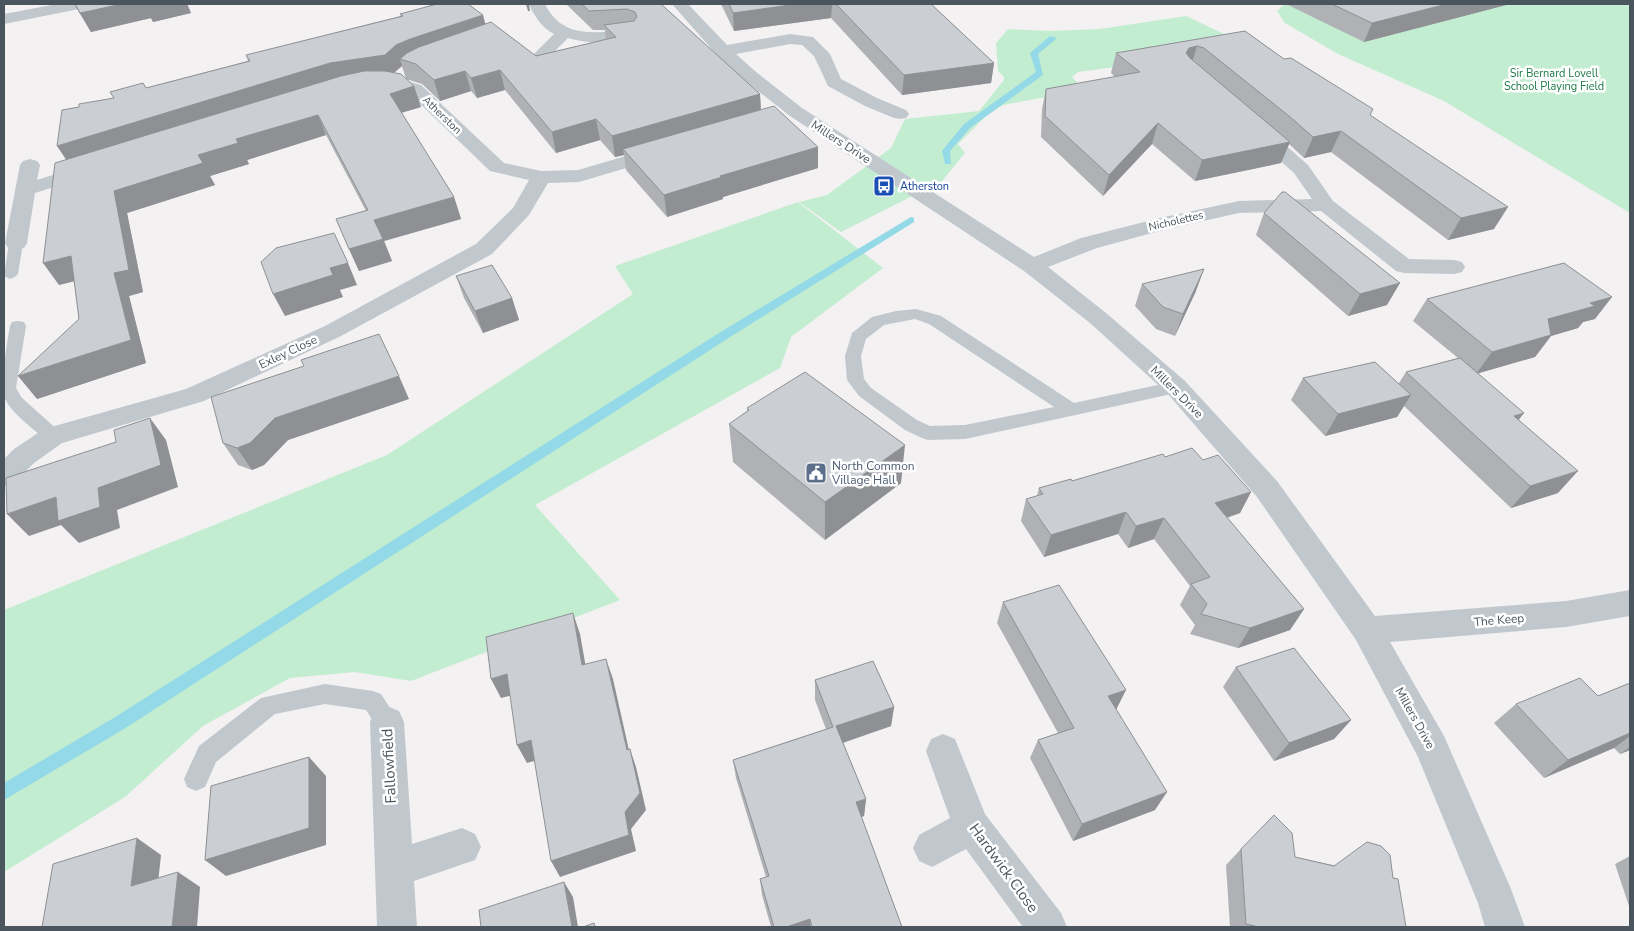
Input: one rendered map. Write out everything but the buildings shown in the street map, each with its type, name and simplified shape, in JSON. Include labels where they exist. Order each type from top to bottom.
[{"type":"street","points":[[14,13],[79,4]]},
{"type":"street","points":[[537,4],[540,12],[552,28],[563,34],[583,37],[630,35]]},
{"type":"street","name":"Millers Drive","points":[[680,4],[786,115],[1032,266],[1098,318],[1176,387],[1266,489],[1367,630],[1432,748],[1497,903],[1504,927]]},
{"type":"street","points":[[540,55],[563,34]]},
{"type":"street","points":[[724,51],[790,39],[807,40],[822,54],[834,82],[871,102],[900,114]]},
{"type":"street","name":"Atherston","points":[[361,85],[398,78],[415,89],[497,167],[541,176],[579,176],[673,148]]},
{"type":"street","points":[[1246,120],[1273,142],[1301,169],[1326,205],[1399,272],[1454,267]]},
{"type":"street","points":[[25,190],[110,163]]},
{"type":"street","points":[[16,244],[30,164]]},
{"type":"street","name":"Exley Close","points":[[4,476],[24,456],[53,436],[194,395],[333,331],[484,249],[522,211],[541,176]]},
{"type":"street","points":[[1326,205],[1334,181]]},
{"type":"street","name":"Nicholettes","points":[[1032,266],[1089,243],[1160,224],[1239,207],[1326,205]]},
{"type":"street","name":"The Keep","points":[[1367,630],[1566,614],[1630,603]]},
{"type":"street","name":"Fallowfield","points":[[387,722],[397,927]]},
{"type":"street","name":"Hardwick Close","points":[[943,751],[972,826],[1047,927]]},
{"type":"street","points":[[932,848],[972,826]]},
{"type":"street","points":[[394,869],[462,847]]},
{"type":"lane","points":[[10,274],[16,244]]},
{"type":"lane","points":[[1072,410],[935,320],[916,314],[896,316],[878,321],[858,337],[853,356],[856,380],[865,392],[911,425],[928,433],[947,434],[965,432],[1072,410],[1176,387]]},
{"type":"lane","points":[[18,326],[7,389],[16,402],[53,436]]},
{"type":"lane","name":"Fallowfield","points":[[196,779],[207,754],[269,705],[325,694],[374,701],[387,722]]},
{"type":"green space","name":"Sir Bernard Lovell School Playing Field","points":[[1285,4],[1630,4],[1630,213],[1444,101],[1338,54],[1285,23],[1277,11]]},
{"type":"green space","points":[[1186,16],[1226,35],[1123,66],[1078,72],[1072,77],[1085,90],[1003,105],[989,113],[958,144],[965,153],[942,181],[841,232],[799,202],[827,195],[891,148],[905,119],[979,111],[1004,80],[1004,77],[998,71],[996,43],[1008,29],[1050,31],[1100,29]]},
{"type":"green space","points":[[798,202],[883,268],[791,337],[780,368],[535,505],[620,600],[411,681],[355,672],[290,678],[203,726],[125,797],[4,872],[4,610],[387,455],[633,294],[615,266]]},
{"type":"waterway","points":[[948,162],[946,151],[967,126],[1040,73],[1034,53],[1053,38]]},
{"type":"waterway","points":[[4,792],[118,724],[723,336],[911,220]]},
{"type":"place","name":"Atherston","points":[[884,186]]},
{"type":"place","name":"North Common Village Hall","points":[[816,473]]}]
